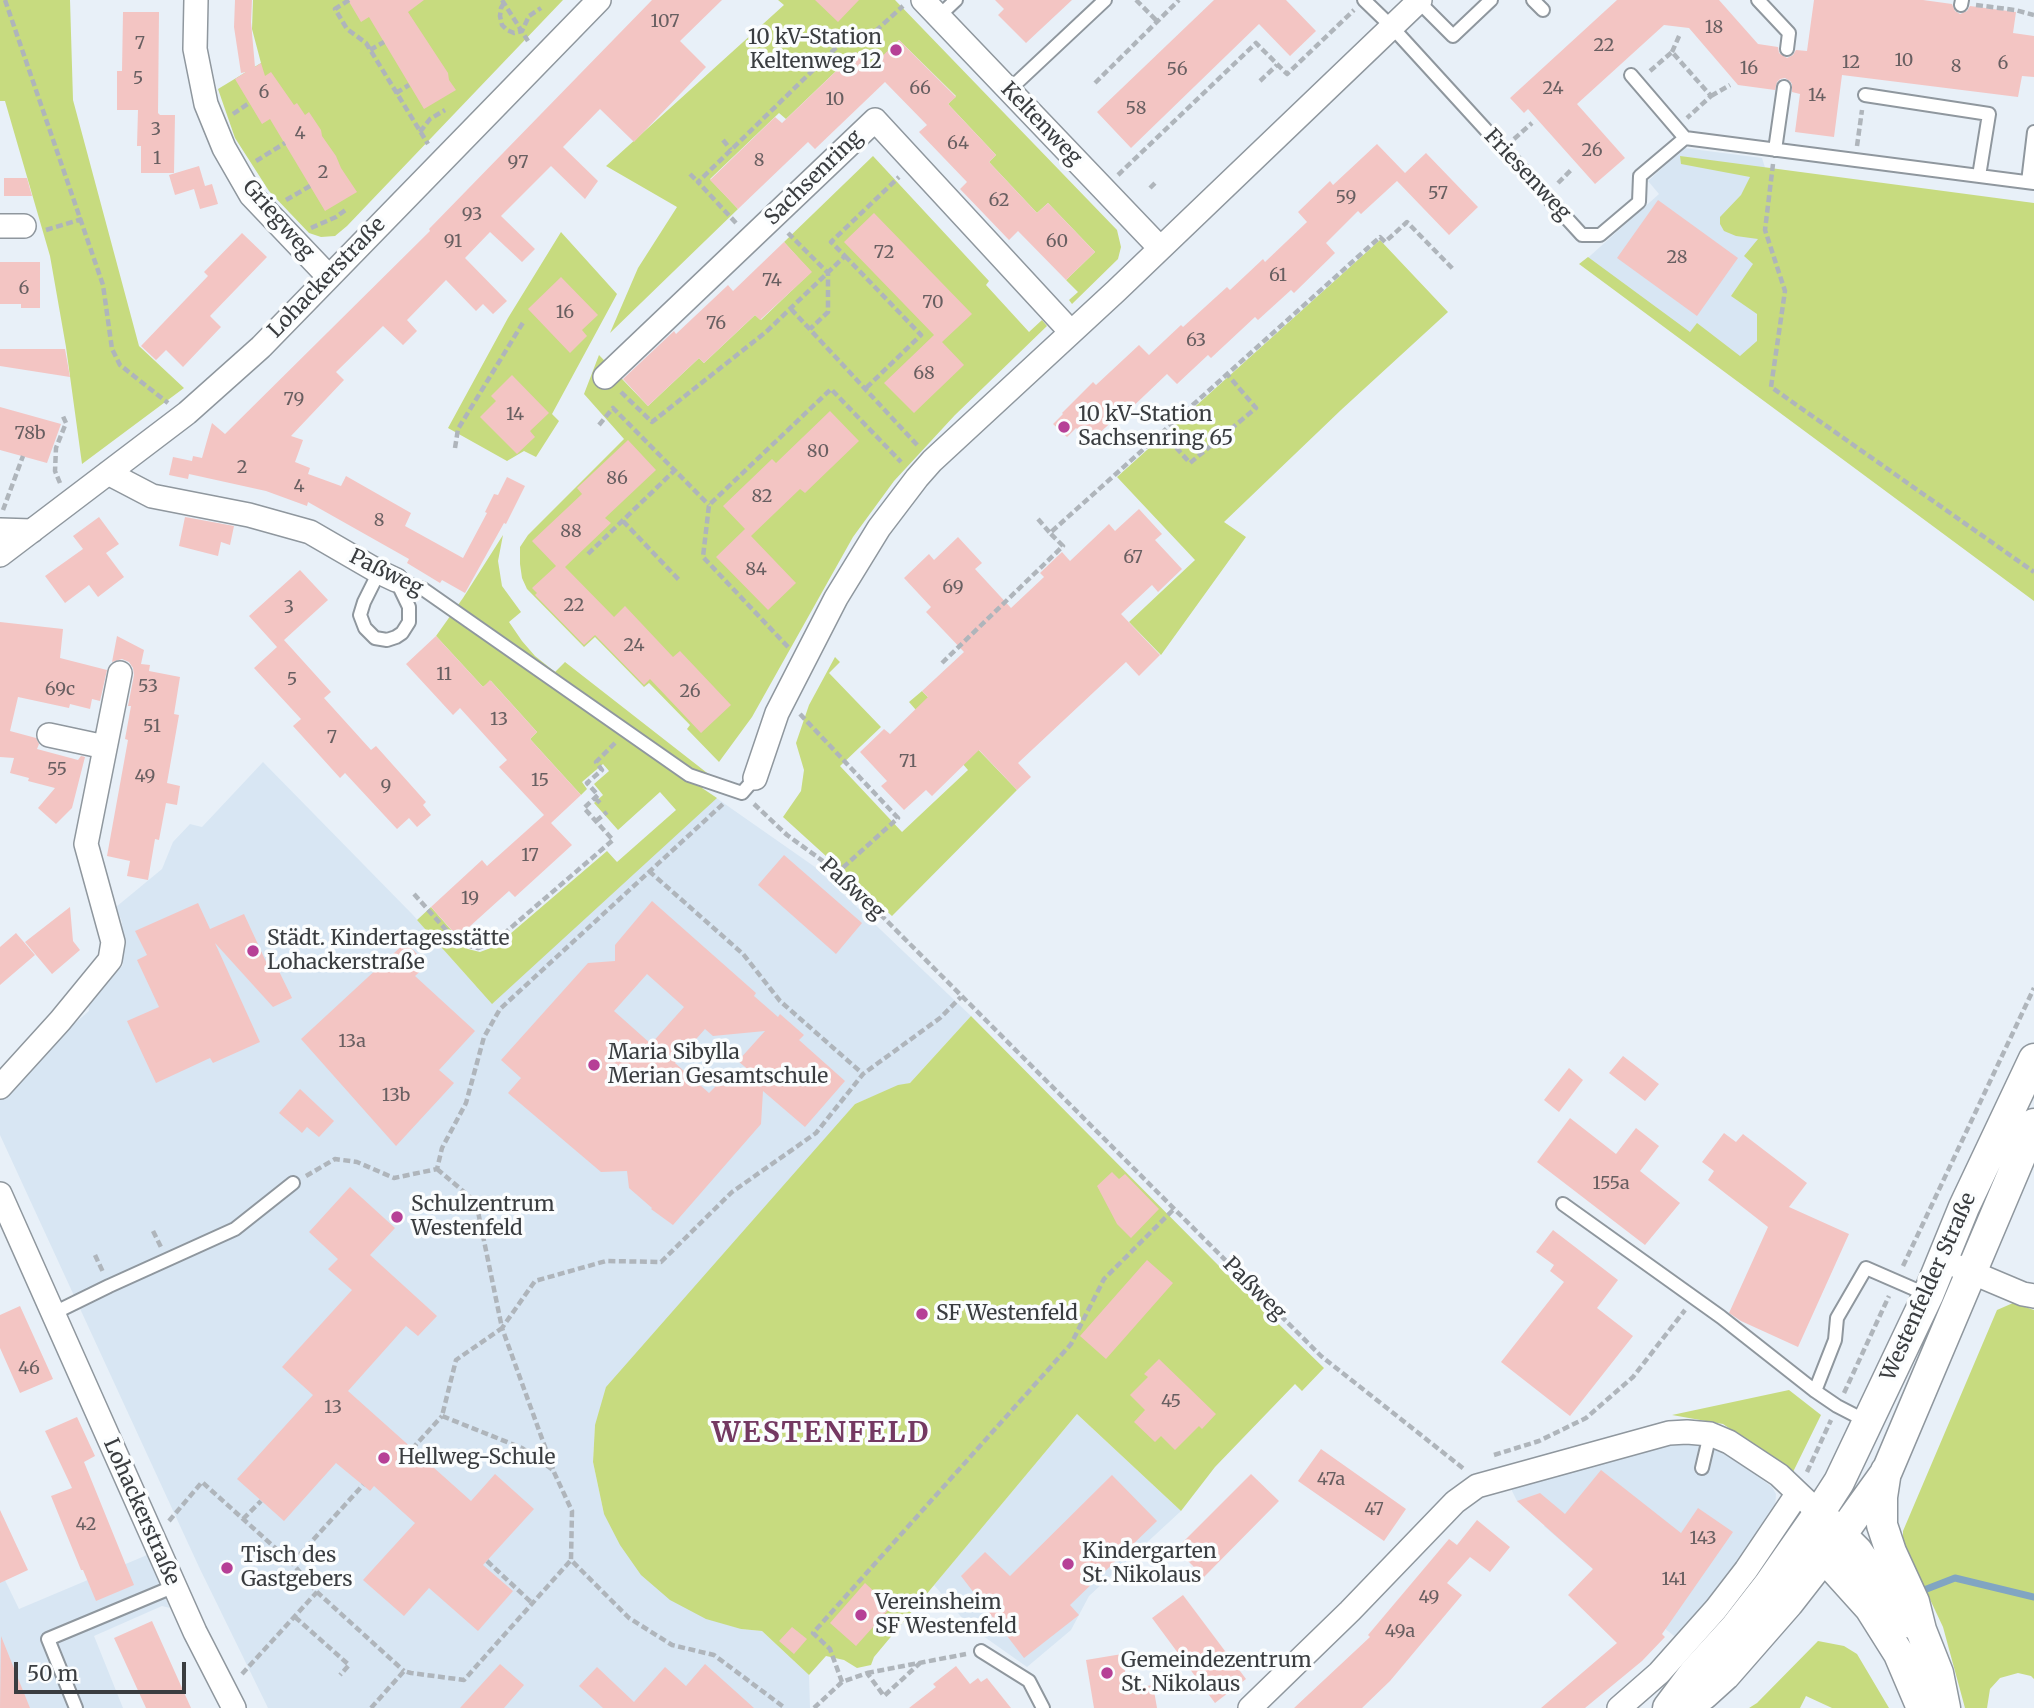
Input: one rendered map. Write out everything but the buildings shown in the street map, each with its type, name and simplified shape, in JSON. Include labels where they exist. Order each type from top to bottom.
[{"type":"street","name":"Griegweg","points":[[196,0],[195,49],[206,104],[219,137],[251,195],[328,277]]},
{"type":"street","name":"Lohackerstraße","points":[[0,555],[187,413],[261,347],[599,0]]},
{"type":"street","points":[[748,786],[777,713],[853,568],[879,528],[924,470],[1419,1]]},
{"type":"street","name":"Keltenweg","points":[[931,8],[1160,248]]},
{"type":"street","name":"Sachsenring","points":[[605,377],[875,120],[1071,332]]},
{"type":"street","points":[[0,226],[24,226]]},
{"type":"street","name":"Paßweg","points":[[108,473],[152,496],[248,514],[310,532],[387,576]]},
{"type":"street","points":[[0,530],[32,531]]},
{"type":"street","points":[[0,1087],[60,1021],[110,960],[113,942],[86,844],[120,673]]},
{"type":"street","points":[[49,735],[105,747]]},
{"type":"street","name":"Westenfelder Straße","points":[[1668,1708],[1768,1586],[1809,1503],[1839,1482],[1928,1295],[1964,1207],[2034,1059]]},
{"type":"street","name":"Westenfelder Straße","points":[[1684,1708],[1725,1675],[1788,1603],[1833,1546],[1886,1471],[2034,1125]]},
{"type":"street","name":"Lohackerstraße","points":[[0,1194],[175,1586],[229,1699]]},
{"type":"street","points":[[1943,1260],[2034,1296]]},
{"type":"street","points":[[1251,1708],[1455,1502],[1477,1486],[1669,1433],[1687,1432],[1710,1434],[1729,1442],[1779,1475],[1809,1503],[1899,1654],[1922,1708]]},
{"type":"street","points":[[1886,1471],[1882,1525],[1914,1602],[1921,1630],[1938,1673],[1945,1708]]},
{"type":"street","points":[[1619,1708],[1659,1673],[1809,1503]]},
{"type":"street","points":[[1833,1546],[1863,1559],[1898,1611],[1921,1630]]},
{"type":"lane","points":[[931,8],[956,0]]},
{"type":"lane","points":[[1009,90],[1105,0]]},
{"type":"lane","name":"Friesenweg","points":[[1364,0],[1391,26],[1582,235],[1600,236],[1639,202],[1640,176],[1681,133]]},
{"type":"lane","points":[[1419,1],[1452,36],[1491,0]]},
{"type":"lane","points":[[1533,0],[1543,10]]},
{"type":"lane","points":[[1758,0],[1789,33],[1787,49]]},
{"type":"lane","points":[[1634,79],[1681,133],[1775,150],[2031,182],[2034,132]]},
{"type":"lane","points":[[1775,150],[1784,87]]},
{"type":"lane","points":[[1864,95],[1989,114],[1979,176]]},
{"type":"lane","points":[[387,576],[409,607],[409,622],[402,633],[387,640],[375,638],[365,628],[361,611],[387,576]]},
{"type":"lane","name":"Paßweg","points":[[387,576],[423,589],[689,775],[748,786]]},
{"type":"lane","points":[[54,1313],[235,1229],[293,1183]]},
{"type":"lane","points":[[1563,1203],[1694,1298],[1815,1391],[1868,1422]]},
{"type":"lane","points":[[1815,1391],[1835,1340],[1837,1318],[1866,1268],[1928,1295]]},
{"type":"lane","points":[[1702,1468],[1710,1434]]},
{"type":"lane","points":[[76,1708],[48,1639],[175,1586]]},
{"type":"lane","points":[[981,1651],[1029,1681],[1043,1708]]},
{"type":"path","points":[[5,0],[103,285],[111,349],[120,365],[165,401],[187,413]]},
{"type":"path","points":[[698,182],[845,40],[868,38],[909,0]]},
{"type":"path","points":[[1136,0],[1157,21]]},
{"type":"path","points":[[1095,83],[1179,0]]},
{"type":"path","points":[[1104,189],[1256,43],[1287,74],[1364,0]]},
{"type":"path","points":[[349,1],[335,9],[347,29],[366,43],[440,163]]},
{"type":"path","points":[[503,1],[500,16],[502,25],[514,33],[522,32],[529,16],[541,8]]},
{"type":"path","points":[[503,1],[518,25]]},
{"type":"path","points":[[1961,3],[2034,15]]},
{"type":"path","points":[[1634,79],[1672,52],[1680,34]]},
{"type":"path","points":[[370,50],[384,42]]},
{"type":"path","points":[[1672,52],[1711,96]]},
{"type":"path","points":[[1260,81],[1277,64]]},
{"type":"path","points":[[396,93],[409,85]]},
{"type":"path","points":[[1681,133],[1711,96],[1730,85]]},
{"type":"path","points":[[1858,137],[1864,95]]},
{"type":"path","points":[[420,132],[430,119],[445,110]]},
{"type":"path","points":[[723,140],[731,150]]},
{"type":"path","points":[[237,172],[285,143]]},
{"type":"path","points":[[1775,150],[1765,230],[1785,291],[1772,387],[2034,572]]},
{"type":"path","points":[[865,389],[921,335],[831,242],[914,162]]},
{"type":"path","points":[[690,174],[750,240]]},
{"type":"path","points":[[1150,188],[1156,183]]},
{"type":"path","points":[[291,237],[336,217],[347,209]]},
{"type":"path","points":[[773,218],[828,273],[828,312],[810,329]]},
{"type":"path","points":[[24,226],[44,230],[82,219]]},
{"type":"path","points":[[1050,533],[1380,237],[1385,243],[1407,222],[1454,270]]},
{"type":"path","points":[[605,377],[652,422],[766,332],[845,256]]},
{"type":"path","points":[[791,309],[865,389],[924,470]]},
{"type":"path","points":[[455,448],[458,429],[524,321]]},
{"type":"path","points":[[1162,432],[1190,463],[1256,408],[1227,374]]},
{"type":"path","points":[[804,662],[703,557],[709,505],[831,389],[924,470]]},
{"type":"path","points":[[598,425],[613,408],[709,505]]},
{"type":"path","points":[[62,414],[66,423],[56,448],[55,471],[68,503]]},
{"type":"path","points":[[0,517],[23,456]]},
{"type":"path","points":[[588,554],[675,470]]},
{"type":"path","points":[[942,663],[1063,546],[1038,519]]},
{"type":"path","points":[[623,521],[679,580]]},
{"type":"path","points":[[785,698],[898,818],[838,872]]},
{"type":"path","points":[[414,894],[455,940],[478,948],[493,943],[612,840],[584,808],[598,795],[587,783],[602,770],[596,762],[626,731]]},
{"type":"path","points":[[437,1169],[442,1148],[466,1102],[484,1037],[500,1009],[718,806],[748,786]]},
{"type":"path","name":"Paßweg","points":[[748,786],[787,835],[838,872],[1321,1356],[1466,1471],[1477,1486]]},
{"type":"path","points":[[595,798],[602,805]]},
{"type":"path","points":[[596,821],[607,811]]},
{"type":"path","points":[[649,871],[743,954],[780,1001],[863,1074]]},
{"type":"path","points":[[1813,1457],[2034,988]]},
{"type":"path","points":[[412,1449],[442,1416],[456,1360],[502,1328],[535,1280],[606,1261],[661,1262],[732,1192],[816,1133],[863,1074],[940,1018],[961,997]]},
{"type":"path","points":[[293,1183],[335,1159],[357,1162],[394,1178],[437,1169]]},
{"type":"path","points":[[154,1538],[202,1482],[292,1563],[317,1592],[404,1671],[464,1680],[571,1560],[572,1511],[553,1470],[502,1328],[476,1202],[437,1169]]},
{"type":"path","points":[[842,1682],[830,1648],[813,1633],[1071,1343],[1104,1279],[1174,1209]]},
{"type":"path","points":[[153,1231],[156,1237]]},
{"type":"path","points":[[95,1255],[99,1264]]},
{"type":"path","points":[[1484,1459],[1539,1441],[1586,1418],[1633,1377],[1694,1298]]},
{"type":"path","points":[[442,1416],[522,1448],[553,1470]]},
{"type":"path","points":[[292,1563],[363,1485]]},
{"type":"path","points":[[243,1519],[261,1501]]},
{"type":"path","points":[[571,1560],[629,1618],[672,1645],[714,1656],[786,1708]]},
{"type":"path","points":[[487,1561],[532,1603]]},
{"type":"path","points":[[229,1699],[250,1667],[317,1592]]},
{"type":"path","points":[[295,1617],[349,1665],[340,1675]]},
{"type":"path","points":[[814,1708],[842,1682],[867,1673],[981,1651]]},
{"type":"path","points":[[867,1673],[884,1696],[920,1663]]},
{"type":"path","points":[[371,1708],[404,1671]]},
{"type":"shaded area","points":[[1684,148],[1762,158],[1767,174],[1768,381],[1581,264],[1659,194],[1648,181]]},
{"type":"shaded area","name":"Schulzentrum Westenfeld","points":[[263,762],[413,915],[476,986],[702,788],[815,867],[971,1016],[910,1083],[855,1104],[595,1425],[593,1462],[604,1514],[741,1629],[762,1631],[809,1675],[810,1708],[268,1708],[199,1567],[0,1135],[0,1097],[44,1050],[89,1011],[88,1002],[123,965],[122,922],[116,907],[162,869],[173,842],[190,824],[202,827]]},
{"type":"shaded area","points":[[1077,1414],[1181,1511],[1089,1596],[1071,1630],[1027,1667],[969,1626],[934,1585]]},
{"type":"shaded area","points":[[1672,1442],[1699,1443],[1730,1456],[1772,1487],[1776,1494],[1770,1520],[1678,1639],[1544,1526],[1517,1501],[1509,1485]]},
{"type":"shaded area","points":[[147,1555],[170,1608],[162,1606],[94,1636],[123,1708],[0,1708],[0,1570],[19,1609]]},
{"type":"green space","points":[[0,0],[70,0],[73,100],[139,346],[184,388],[82,464],[50,256],[5,101],[0,101]]},
{"type":"green space","points":[[253,0],[563,0],[347,226],[335,236],[321,237],[309,233],[269,191],[235,138],[218,89],[261,63],[252,29]]},
{"type":"green space","points":[[778,0],[895,0],[1117,230],[1121,247],[1118,259],[1072,304],[1069,300],[1078,292],[1066,280],[1095,252],[1048,203],[1037,213],[989,162],[996,155],[948,104],[956,96],[899,40],[886,53],[893,60],[878,75],[856,52],[786,119],[779,113],[710,179],[738,209],[610,333],[638,268],[677,207],[606,166],[784,5]]},
{"type":"green space","points":[[873,156],[989,281],[986,285],[1029,332],[1042,320],[1047,326],[955,415],[894,481],[853,537],[752,717],[719,762],[687,729],[690,725],[649,683],[644,687],[595,637],[584,647],[527,589],[522,578],[520,547],[528,535],[624,439],[584,394],[599,355],[648,406],[699,358],[704,363],[755,315],[761,320],[811,272],[784,242]]},
{"type":"green space","points":[[1680,156],[2034,203],[2034,601],[1579,264],[1588,257],[1690,332],[1697,323],[1740,356],[1757,341],[1757,314],[1731,296],[1753,264],[1744,256],[1758,239],[1736,236],[1724,231],[1720,224],[1720,217],[1741,195],[1750,177],[1681,164]]},
{"type":"green space","points":[[561,232],[617,294],[552,414],[559,421],[536,457],[524,451],[507,461],[448,428],[508,318]]},
{"type":"green space","points":[[1380,240],[1448,312],[1224,522],[1246,537],[1161,655],[1129,622],[1195,560],[1117,477]]},
{"type":"green space","points":[[503,535],[498,561],[502,586],[521,612],[509,622],[522,641],[555,672],[565,662],[711,776],[702,788],[717,798],[492,1004],[417,920],[431,907],[468,949],[480,952],[496,946],[607,851],[617,862],[676,810],[660,792],[618,830],[594,803],[603,795],[594,784],[609,771],[603,764],[582,782],[587,789],[581,795],[530,739],[537,732],[491,681],[483,687],[436,636]]},
{"type":"green space","points":[[835,657],[840,662],[829,673],[881,727],[840,766],[902,832],[968,770],[909,702],[922,691],[1017,790],[892,916],[783,817],[801,791],[804,770],[796,743],[809,705]]},
{"type":"green space","name":"SF Westenfeld","points":[[971,1016],[1324,1368],[1302,1391],[1295,1384],[1215,1467],[1181,1511],[1077,1414],[874,1657],[871,1665],[857,1668],[844,1660],[826,1656],[809,1675],[762,1631],[741,1629],[706,1619],[670,1600],[641,1575],[620,1545],[604,1514],[593,1462],[595,1425],[606,1387],[855,1104],[898,1085],[910,1083]]},
{"type":"green space","points":[[2013,1303],[2034,1310],[2034,1679],[2018,1673],[2000,1678],[1990,1689],[1987,1708],[1965,1708],[1943,1627],[1903,1542],[1903,1531],[1997,1310]]},
{"type":"green space","points":[[1789,1390],[1821,1415],[1793,1472],[1723,1424],[1672,1415]]},
{"type":"green space","points":[[1818,1641],[1844,1646],[1857,1654],[1889,1708],[1832,1708],[1806,1696],[1800,1708],[1749,1708]]},
{"type":"waterway","points":[[1924,1590],[1955,1578],[2034,1597]]},
{"type":"place","name":"10 kV-Station Keltenweg 12","points":[[896,50]]},
{"type":"place","name":"10 kV-Station Sachsenring 65","points":[[1064,427]]},
{"type":"place","name":"Städt. Kindertagesstätte Lohackerstraße","points":[[253,951]]},
{"type":"place","name":"Maria Sibylla Merian Gesamtschule","points":[[594,1065]]},
{"type":"place","name":"Schulzentrum Westenfeld","points":[[397,1217]]},
{"type":"place","name":"SF Westenfeld","points":[[922,1314]]},
{"type":"place","name":"Hellweg-Schule","points":[[384,1458]]},
{"type":"place","name":"Kindergarten St. Nikolaus","points":[[1068,1564]]},
{"type":"place","name":"Tisch des Gastgebers","points":[[227,1568]]},
{"type":"place","name":"Vereinsheim SF Westenfeld","points":[[861,1615]]},
{"type":"place","name":"Gemeindezentrum St. Nikolaus","points":[[1107,1673]]},
{"type":"district","name":"WESTENFELD","points":[[821,1434]]}]
